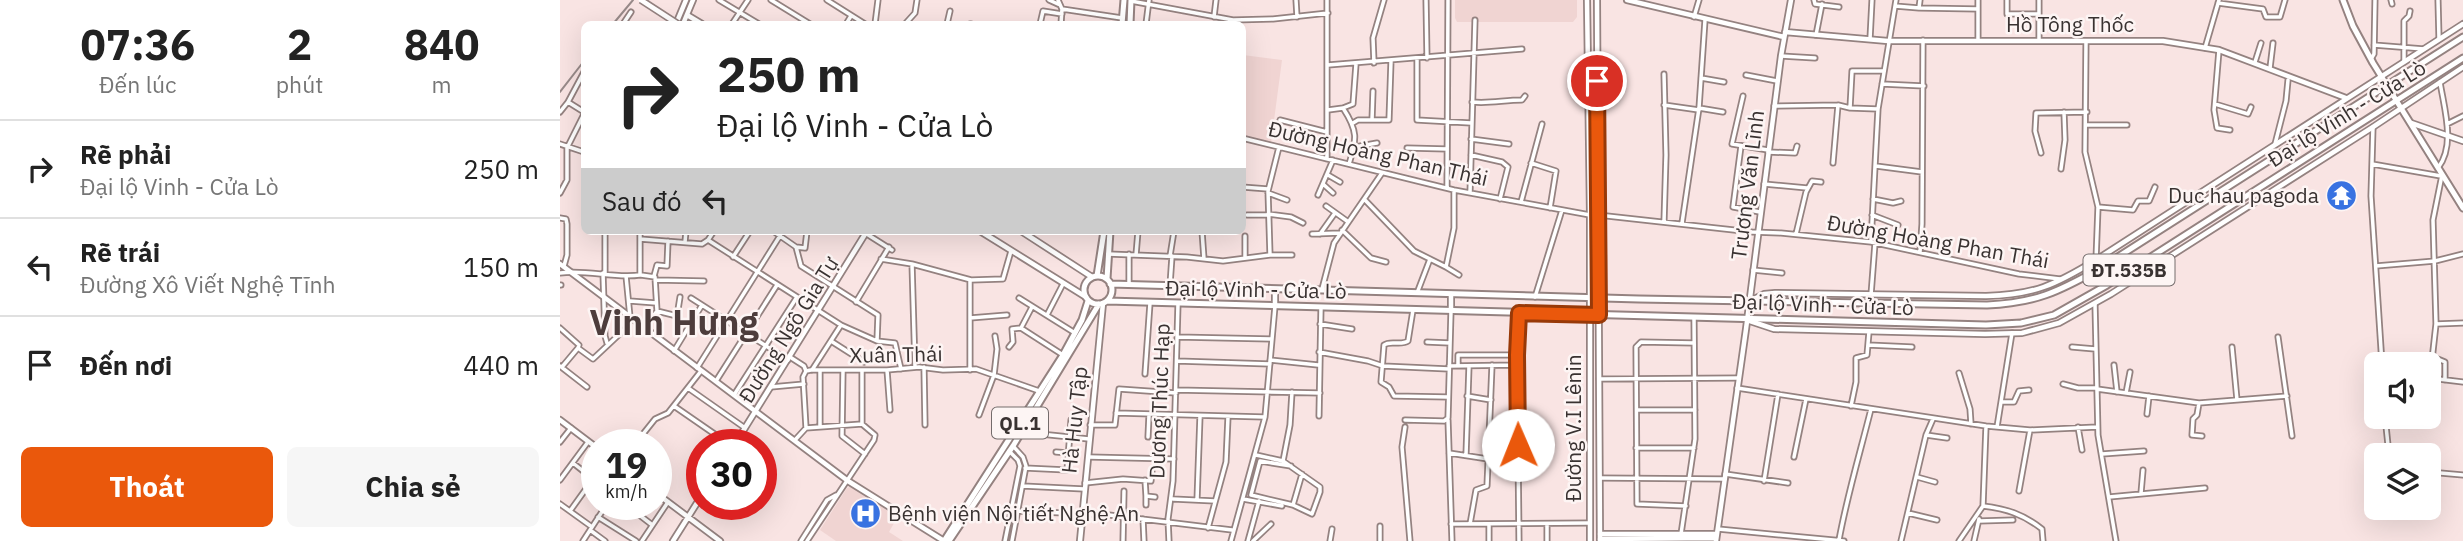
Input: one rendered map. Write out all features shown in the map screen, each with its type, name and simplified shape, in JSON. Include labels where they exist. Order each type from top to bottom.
[{"type":"main road","points":[[641,0],[674,21]]},
{"type":"main road","points":[[680,21],[686,0]]},
{"type":"main road","points":[[682,21],[693,0]]},
{"type":"main road","points":[[1122,21],[1129,0]]},
{"type":"main road","points":[[1129,0],[1130,21]]},
{"type":"main road","name":"Đường V.I Lênin","points":[[1587,0],[1590,541]]},
{"type":"main road","name":"Đường V.I Lênin","points":[[1597,0],[1600,538]]},
{"type":"main road","name":"Hồ Tông Thốc","points":[[1627,0],[1705,20],[1784,35],[1870,41],[2163,41],[2219,50],[2346,98]]},
{"type":"main road","name":"Trương Văn Lĩnh","points":[[1717,536],[1762,212],[1777,81],[1791,0]]},
{"type":"main road","points":[[2343,0],[2353,26],[2371,59],[2442,175],[2458,193],[2463,208]]},
{"type":"main road","points":[[687,15],[697,21]]},
{"type":"main road","points":[[1749,302],[1771,293],[2017,295],[2063,280],[2463,24]]},
{"type":"main road","name":"Đại lộ Vinh - Cửa Lò","points":[[1109,282],[1129,286],[1535,297],[1987,306],[2018,304],[2045,297],[2099,269],[2463,37]]},
{"type":"main road","name":"Đại lộ Vinh - Cửa Lò","points":[[1103,303],[1747,320],[1986,325],[2021,323],[2054,315],[2107,285],[2463,58]]},
{"type":"main road","points":[[1747,320],[1770,329],[1869,332],[2012,333],[2059,323],[2095,304],[2463,67]]},
{"type":"main road","points":[[2410,122],[2463,141]]},
{"type":"main road","name":"Đường Ngô Gia Tự","points":[[745,428],[834,288],[863,235]]},
{"type":"main road","points":[[986,235],[1087,299],[1103,303]]},
{"type":"main road","points":[[1027,235],[1094,276],[1109,282]]},
{"type":"main road","name":"QL.1","points":[[946,541],[1011,449],[1111,294],[1104,235]]},
{"type":"main road","name":"QL.1","points":[[968,509],[1075,333],[1086,311],[1084,286],[1094,276],[1110,235]]},
{"type":"main road","points":[[562,266],[847,480],[914,524],[946,541]]},
{"type":"main road","points":[[1275,290],[1275,306]]},
{"type":"main road","points":[[1451,294],[1451,311]]},
{"type":"main road","points":[[1557,297],[1562,299],[1565,305],[1562,311],[1557,313]]},
{"type":"main road","points":[[1627,316],[1622,313],[1620,307],[1622,301],[1628,299]]},
{"type":"main road","name":"Hà Huy Tập","points":[[1080,541],[1103,303]]},
{"type":"main road","points":[[560,420],[581,436]]},
{"type":"main road","points":[[672,505],[686,517]]},
{"type":"main road","points":[[673,541],[686,520]]},
{"type":"main road","points":[[690,520],[720,541]]},
{"type":"main road","points":[[1590,523],[1600,523]]},
{"type":"main road","points":[[1600,538],[1681,534],[1717,536]]},
{"type":"main road","points":[[1600,538],[1633,540],[1717,536]]},
{"type":"street","points":[[719,0],[754,21]]},
{"type":"street","points":[[734,21],[748,0]]},
{"type":"street","points":[[771,0],[805,21]]},
{"type":"street","points":[[827,0],[860,21]]},
{"type":"street","points":[[875,21],[878,0]]},
{"type":"street","points":[[908,21],[915,13],[917,0]]},
{"type":"street","points":[[1049,0],[1073,12],[1122,21]]},
{"type":"street","points":[[1129,0],[1233,20],[1328,13]]},
{"type":"street","points":[[1214,17],[1216,0]]},
{"type":"street","points":[[1296,0],[1297,17]]},
{"type":"street","points":[[1327,159],[1328,0]]},
{"type":"street","points":[[1374,63],[1373,38],[1384,0]]},
{"type":"street","points":[[1426,0],[1427,58]]},
{"type":"street","points":[[1447,188],[1448,0]]},
{"type":"street","points":[[1694,17],[1699,0]]},
{"type":"street","points":[[1814,0],[1815,4],[1839,7]]},
{"type":"street","points":[[1870,41],[1872,0]]},
{"type":"street","points":[[1871,295],[1878,109],[1896,0]]},
{"type":"street","points":[[1920,0],[1920,8]]},
{"type":"street","points":[[1952,0],[1952,8]]},
{"type":"street","points":[[1978,0],[1978,40]]},
{"type":"street","points":[[2007,0],[2007,14],[2039,14]]},
{"type":"street","points":[[2039,0],[2039,40]]},
{"type":"street","points":[[2205,48],[2218,1],[2263,9],[2266,17],[2280,17],[2285,0]]},
{"type":"street","points":[[2371,59],[2375,0]]},
{"type":"street","points":[[2438,0],[2439,39]]},
{"type":"street","points":[[1146,21],[1149,2]]},
{"type":"street","points":[[1816,36],[1822,4]]},
{"type":"street","points":[[1895,6],[1978,9]]},
{"type":"street","points":[[1041,21],[1043,11],[1060,7]]},
{"type":"street","points":[[2404,61],[2404,20],[2409,16],[2410,10]]},
{"type":"street","points":[[948,21],[950,11]]},
{"type":"street","points":[[625,21],[631,12]]},
{"type":"street","points":[[848,21],[852,16]]},
{"type":"street","points":[[1470,193],[1475,20]]},
{"type":"street","points":[[1682,223],[1699,109],[1705,20]]},
{"type":"street","points":[[1919,252],[1922,224],[1923,40]]},
{"type":"street","points":[[2087,41],[2085,152],[2098,206],[2096,260]]},
{"type":"street","points":[[2255,62],[2261,43]]},
{"type":"street","points":[[2270,68],[2273,43]]},
{"type":"street","points":[[2374,45],[2424,49]]},
{"type":"street","points":[[1328,65],[1522,49]]},
{"type":"street","points":[[2219,50],[2214,104],[2216,126],[2230,130]]},
{"type":"street","points":[[1781,56],[1815,58]]},
{"type":"street","points":[[1417,59],[1416,119],[1471,123]]},
{"type":"street","points":[[1353,122],[1389,119],[1391,61]]},
{"type":"street","points":[[1328,110],[1343,108],[1354,102],[1356,64]]},
{"type":"street","points":[[1850,108],[1853,70],[1884,71]]},
{"type":"street","points":[[1664,74],[1664,222]]},
{"type":"street","points":[[1746,75],[1777,81]]},
{"type":"street","points":[[560,112],[581,78]]},
{"type":"street","points":[[1701,78],[1724,82]]},
{"type":"street","points":[[2275,144],[2286,101],[2288,80]]},
{"type":"street","points":[[2438,168],[2444,158],[2448,136],[2440,81]]},
{"type":"street","points":[[1882,84],[1924,86]]},
{"type":"street","points":[[1372,120],[1373,91]]},
{"type":"street","points":[[1472,102],[1490,104],[1499,100],[1522,100],[1525,96]]},
{"type":"street","points":[[1743,96],[1732,142],[1734,145],[1795,153],[1797,146]]},
{"type":"street","points":[[568,102],[581,111]]},
{"type":"street","points":[[1664,104],[1723,112]]},
{"type":"street","points":[[2214,104],[2248,114],[2251,107]]},
{"type":"street","points":[[1774,106],[1838,105],[1878,109]]},
{"type":"street","points":[[1833,163],[1838,105]]},
{"type":"street","points":[[1343,108],[1353,122],[1356,134],[1349,164]]},
{"type":"street","points":[[2061,169],[2065,139],[2064,112]]},
{"type":"street","points":[[2041,153],[2035,131],[2035,115],[2087,112]]},
{"type":"street","points":[[2447,124],[2463,117]]},
{"type":"street","points":[[560,193],[567,180],[567,148],[581,119]]},
{"type":"street","points":[[1280,120],[1327,132]]},
{"type":"street","points":[[1521,202],[1542,124]]},
{"type":"street","points":[[2087,125],[2127,125]]},
{"type":"street","points":[[2373,127],[2371,195],[2381,352]]},
{"type":"street","name":"Đường Hoàng Phan Thái","points":[[1246,139],[1454,190],[1590,215]]},
{"type":"street","points":[[1471,139],[1509,144]]},
{"type":"street","points":[[1355,147],[1377,143]]},
{"type":"street","points":[[560,144],[581,151]]},
{"type":"street","points":[[1741,146],[1733,207],[1762,212]]},
{"type":"street","points":[[1270,255],[1268,191],[1279,147]]},
{"type":"street","points":[[1407,148],[1447,149]]},
{"type":"street","points":[[1471,155],[1502,162],[1508,167],[1500,199]]},
{"type":"street","points":[[1318,195],[1333,160]]},
{"type":"street","points":[[1531,163],[1556,171],[1550,208]]},
{"type":"street","points":[[2372,164],[2442,175],[2433,220],[2436,324],[2433,352]]},
{"type":"street","points":[[1875,166],[1922,172]]},
{"type":"street","points":[[1321,291],[1331,249],[1382,173]]},
{"type":"street","points":[[1328,175],[1340,182]]},
{"type":"street","points":[[1796,234],[1807,188],[1812,181],[1821,182]]},
{"type":"street","points":[[1323,184],[1332,193]]},
{"type":"street","points":[[1764,184],[1807,188]]},
{"type":"street","points":[[2098,206],[2133,210],[2138,201],[2149,201],[2155,187]]},
{"type":"street","points":[[1246,188],[1268,191],[1287,200]]},
{"type":"street","points":[[1446,267],[1454,228],[1454,190]]},
{"type":"street","points":[[1873,199],[1893,203],[1901,201]]},
{"type":"street","points":[[1366,200],[1414,251],[1459,275]]},
{"type":"street","points":[[1326,206],[1348,222]]},
{"type":"street","points":[[1535,297],[1562,210]]},
{"type":"street","points":[[1320,233],[1335,212]]},
{"type":"street","points":[[1247,215],[1291,217],[1303,223]]},
{"type":"street","name":"Đường Hoàng Phan Thái","points":[[1598,215],[1873,242],[2019,274],[2063,280]]},
{"type":"street","points":[[1872,215],[1898,225]]},
{"type":"street","points":[[560,218],[566,220],[568,235],[562,266]]},
{"type":"street","points":[[1311,233],[1341,232],[1371,258],[1387,262]]},
{"type":"street","points":[[560,236],[568,235]]},
{"type":"street","points":[[605,235],[607,343]]},
{"type":"street","points":[[640,235],[640,275]]},
{"type":"street","points":[[685,242],[686,235]]},
{"type":"street","points":[[640,239],[702,244],[711,235]]},
{"type":"street","points":[[733,257],[747,235]]},
{"type":"street","points":[[647,429],[655,419],[674,407],[688,388],[726,320],[780,236],[796,247],[805,248],[807,235]]},
{"type":"street","points":[[856,302],[881,259],[891,248],[870,235]]},
{"type":"street","points":[[1136,255],[1138,235]]},
{"type":"street","points":[[1170,287],[1174,235]]},
{"type":"street","points":[[1202,235],[1204,258]]},
{"type":"street","points":[[1245,236],[1245,258]]},
{"type":"street","points":[[708,240],[842,325],[877,341],[896,344],[901,369]]},
{"type":"street","points":[[643,329],[657,311],[657,265],[667,266],[668,241]]},
{"type":"street","points":[[796,247],[801,267],[878,316],[877,341]]},
{"type":"street","points":[[881,259],[912,264],[971,280],[1004,278],[1011,251]]},
{"type":"street","points":[[1105,252],[1226,261],[1292,255]]},
{"type":"street","points":[[1129,254],[1129,286]]},
{"type":"street","points":[[2376,266],[2435,261],[2461,255],[2463,264]]},
{"type":"street","points":[[1417,293],[1430,259]]},
{"type":"street","points":[[912,264],[915,368]]},
{"type":"street","points":[[1753,270],[1782,273]]},
{"type":"street","points":[[560,273],[604,273],[705,281]]},
{"type":"street","points":[[626,276],[630,319]]},
{"type":"street","points":[[970,370],[971,280]]},
{"type":"street","points":[[1047,315],[1063,284]]},
{"type":"street","points":[[716,381],[777,285]]},
{"type":"street","points":[[657,311],[677,316],[680,297]]},
{"type":"street","points":[[734,394],[797,297]]},
{"type":"street","points":[[691,298],[805,367],[806,428]]},
{"type":"street","points":[[1019,298],[1075,333]]},
{"type":"street","points":[[629,301],[656,303]]},
{"type":"street","points":[[1145,374],[1150,303]]},
{"type":"street","name":"Dương Thúc Hạp","points":[[1169,541],[1168,523],[1173,499],[1178,304]]},
{"type":"street","points":[[2095,304],[2097,426],[2116,541]]},
{"type":"street","points":[[674,351],[702,305]]},
{"type":"street","points":[[1231,541],[1265,417],[1275,306]]},
{"type":"street","points":[[1021,328],[1032,307]]},
{"type":"street","points":[[1319,416],[1321,307]]},
{"type":"street","points":[[1413,310],[1408,341],[1404,344],[1385,343],[1381,382],[1389,387],[1394,396],[1448,397]]},
{"type":"street","points":[[1451,311],[1448,418],[1452,541]]},
{"type":"street","points":[[1519,313],[1519,541]]},
{"type":"street","points":[[970,318],[1007,315]]},
{"type":"street","points":[[1681,534],[1694,448],[1694,317]]},
{"type":"street","points":[[2436,324],[2463,323]]},
{"type":"street","points":[[1320,324],[1352,329]]},
{"type":"street","points":[[812,370],[842,325]]},
{"type":"street","points":[[560,328],[579,345],[578,348],[594,359],[607,343],[625,329]]},
{"type":"street","points":[[1009,347],[1013,342],[1012,329],[1021,328],[1063,355]]},
{"type":"street","points":[[1851,406],[1856,382],[1856,358],[1867,355],[1869,332]]},
{"type":"street","points":[[1997,427],[2012,333]]},
{"type":"street","points":[[979,415],[994,375],[997,354],[995,336]]},
{"type":"street","points":[[1177,337],[1271,339]]},
{"type":"street","points":[[2278,337],[2278,352],[2292,436]]},
{"type":"street","points":[[831,341],[864,362]]},
{"type":"street","points":[[1427,342],[1450,343]]},
{"type":"street","points":[[1686,506],[1639,506],[1637,503],[1636,377],[1638,343],[1694,343]]},
{"type":"street","points":[[1868,345],[1912,347]]},
{"type":"street","points":[[2072,346],[2095,349]]},
{"type":"street","points":[[2232,346],[2237,400]]},
{"type":"street","points":[[578,348],[561,367],[587,387]]},
{"type":"street","points":[[1319,352],[1368,360],[1382,366],[1449,368],[1517,365]]},
{"type":"street","points":[[1450,355],[1517,355]]},
{"type":"street","points":[[1458,355],[1458,366]]},
{"type":"street","points":[[2441,360],[2445,362],[2445,380]]},
{"type":"street","points":[[1177,361],[1318,365]]},
{"type":"street","points":[[1470,524],[1476,490],[1487,487],[1492,365]]},
{"type":"street","points":[[2114,365],[2117,392]]},
{"type":"street","points":[[1465,455],[1469,366]]},
{"type":"street","points":[[924,367],[925,425]]},
{"type":"street","name":"Xuân Thái","points":[[806,371],[924,367],[976,369],[1040,391]]},
{"type":"street","points":[[887,370],[891,410]]},
{"type":"street","points":[[820,371],[820,427]]},
{"type":"street","points":[[843,371],[842,436],[865,454]]},
{"type":"street","points":[[862,371],[862,424]]},
{"type":"street","points":[[2126,393],[2130,372]]},
{"type":"street","points":[[1959,373],[1970,407],[1971,424]]},
{"type":"street","points":[[1599,379],[1738,378]]},
{"type":"street","points":[[2441,379],[2463,382]]},
{"type":"street","points":[[771,387],[804,384]]},
{"type":"street","points":[[2063,384],[2199,403],[2287,396]]},
{"type":"street","points":[[1737,387],[1986,426],[2030,430],[2097,426]]},
{"type":"street","points":[[688,388],[745,428]]},
{"type":"street","points":[[1090,425],[1113,426],[1119,388],[1176,392],[1320,393]]},
{"type":"street","points":[[2001,402],[2014,402],[2019,391],[2029,390]]},
{"type":"street","points":[[1283,461],[1290,425],[1292,392]]},
{"type":"street","points":[[1764,481],[1778,394]]},
{"type":"street","points":[[1467,396],[1491,400]]},
{"type":"street","points":[[2147,414],[2149,396]]},
{"type":"street","points":[[1794,457],[1806,399]]},
{"type":"street","points":[[2199,403],[2197,415],[2193,419],[2192,435],[2202,436]]},
{"type":"street","points":[[674,407],[707,429]]},
{"type":"street","points":[[1839,540],[1847,498],[1860,458],[1871,409]]},
{"type":"street","points":[[1636,410],[1695,410]]},
{"type":"street","points":[[1116,413],[1265,417]]},
{"type":"street","points":[[1148,437],[1149,415]]},
{"type":"street","points":[[1197,500],[1200,416]]},
{"type":"street","points":[[1208,528],[1227,457],[1228,417]]},
{"type":"street","points":[[1405,420],[1444,421],[1448,418]]},
{"type":"street","points":[[1901,541],[1926,435],[1933,419]]},
{"type":"street","points":[[1026,468],[1067,470],[1072,420]]},
{"type":"street","points":[[794,440],[806,428],[862,424],[875,435],[838,494],[818,514],[801,541]]},
{"type":"street","points":[[1959,541],[1983,506],[1986,426]]},
{"type":"street","points":[[1405,427],[1402,447],[1410,541]]},
{"type":"street","points":[[2078,427],[2082,450]]},
{"type":"street","points":[[560,442],[571,428]]},
{"type":"street","points":[[2019,491],[2030,430]]},
{"type":"street","points":[[1021,432],[1089,439]]},
{"type":"street","points":[[1926,435],[1947,438]]},
{"type":"street","points":[[1636,448],[1694,448]]},
{"type":"street","points":[[1011,449],[1026,468],[1012,541]]},
{"type":"street","points":[[2102,454],[2144,451]]},
{"type":"street","points":[[560,480],[581,452]]},
{"type":"street","points":[[1056,452],[1069,453]]},
{"type":"street","points":[[1449,453],[1489,459]]},
{"type":"street","points":[[1256,455],[1283,461],[1291,466],[1319,487],[1320,492],[1312,514],[1293,505],[1251,495],[1260,461],[1291,466]]},
{"type":"street","points":[[1087,457],[1174,459]]},
{"type":"street","points":[[1005,541],[1022,461]]},
{"type":"street","points":[[573,463],[581,469]]},
{"type":"street","points":[[2141,493],[2143,470]]},
{"type":"street","points":[[1023,485],[1085,486],[1123,479],[1151,481],[1152,472]]},
{"type":"street","points":[[2441,473],[2463,475]]},
{"type":"street","points":[[1293,505],[1302,474]]},
{"type":"street","points":[[1600,478],[1725,477],[1788,484]]},
{"type":"street","points":[[1917,477],[1934,482]]},
{"type":"street","points":[[1145,480],[1146,505]]},
{"type":"street","points":[[2109,497],[2205,488]]},
{"type":"street","points":[[1123,541],[1124,491]]},
{"type":"street","points":[[1146,496],[1155,497]]},
{"type":"street","points":[[570,511],[581,497]]},
{"type":"street","points":[[1173,499],[1215,501]]},
{"type":"street","points":[[1243,499],[1282,506]]},
{"type":"street","points":[[1250,541],[1259,501]]},
{"type":"street","points":[[560,504],[605,541]]},
{"type":"street","points":[[1983,506],[2011,510],[2023,516],[2042,529],[2043,541]]},
{"type":"street","points":[[1019,511],[1082,513],[1233,530]]},
{"type":"street","points":[[1908,513],[1937,520]]},
{"type":"street","points":[[1974,541],[1979,513]]},
{"type":"street","points":[[807,541],[818,514]]},
{"type":"street","points":[[584,541],[596,520]]},
{"type":"street","points":[[603,520],[636,541]]},
{"type":"street","points":[[646,520],[651,524]]},
{"type":"street","points":[[642,541],[654,520]]},
{"type":"street","points":[[1143,520],[1144,541]]},
{"type":"street","points":[[1979,521],[2013,520]]},
{"type":"street","points":[[1451,524],[1590,523]]},
{"type":"street","points":[[1250,541],[1271,524]]},
{"type":"street","points":[[1547,524],[1547,541]]},
{"type":"street","points":[[1489,525],[1489,541]]},
{"type":"street","points":[[1380,526],[1380,541]]},
{"type":"street","points":[[1330,541],[1332,529]]},
{"type":"street","points":[[1769,533],[1769,541]]},
{"type":"street","points":[[1717,536],[1769,533],[1844,541]]},
{"type":"shaded area","points":[[1455,0],[1577,0],[1577,17],[1573,22],[1457,22]]},
{"type":"shaded area","points":[[1246,55],[1282,60],[1271,143],[1246,137]]},
{"type":"shaded area","name":"Bệnh viện Nội tiết Nghệ An","points":[[852,486],[898,516],[889,532],[903,541],[836,541],[820,530],[847,488]]},
{"type":"railway","points":[[616,21],[633,0]]},
{"type":"railway","points":[[560,92],[581,65]]},
{"type":"place","name":"Duc hau pagoda","points":[[2342,196]]},
{"type":"place","name":"Bệnh viện Nội tiết Nghệ An","points":[[865,514]]},
{"type":"district","name":"Vinh Hưng","points":[[674,323]]},
{"type":"route","points":[[1518,445],[1519,313],[1599,315],[1597,81]]}]
